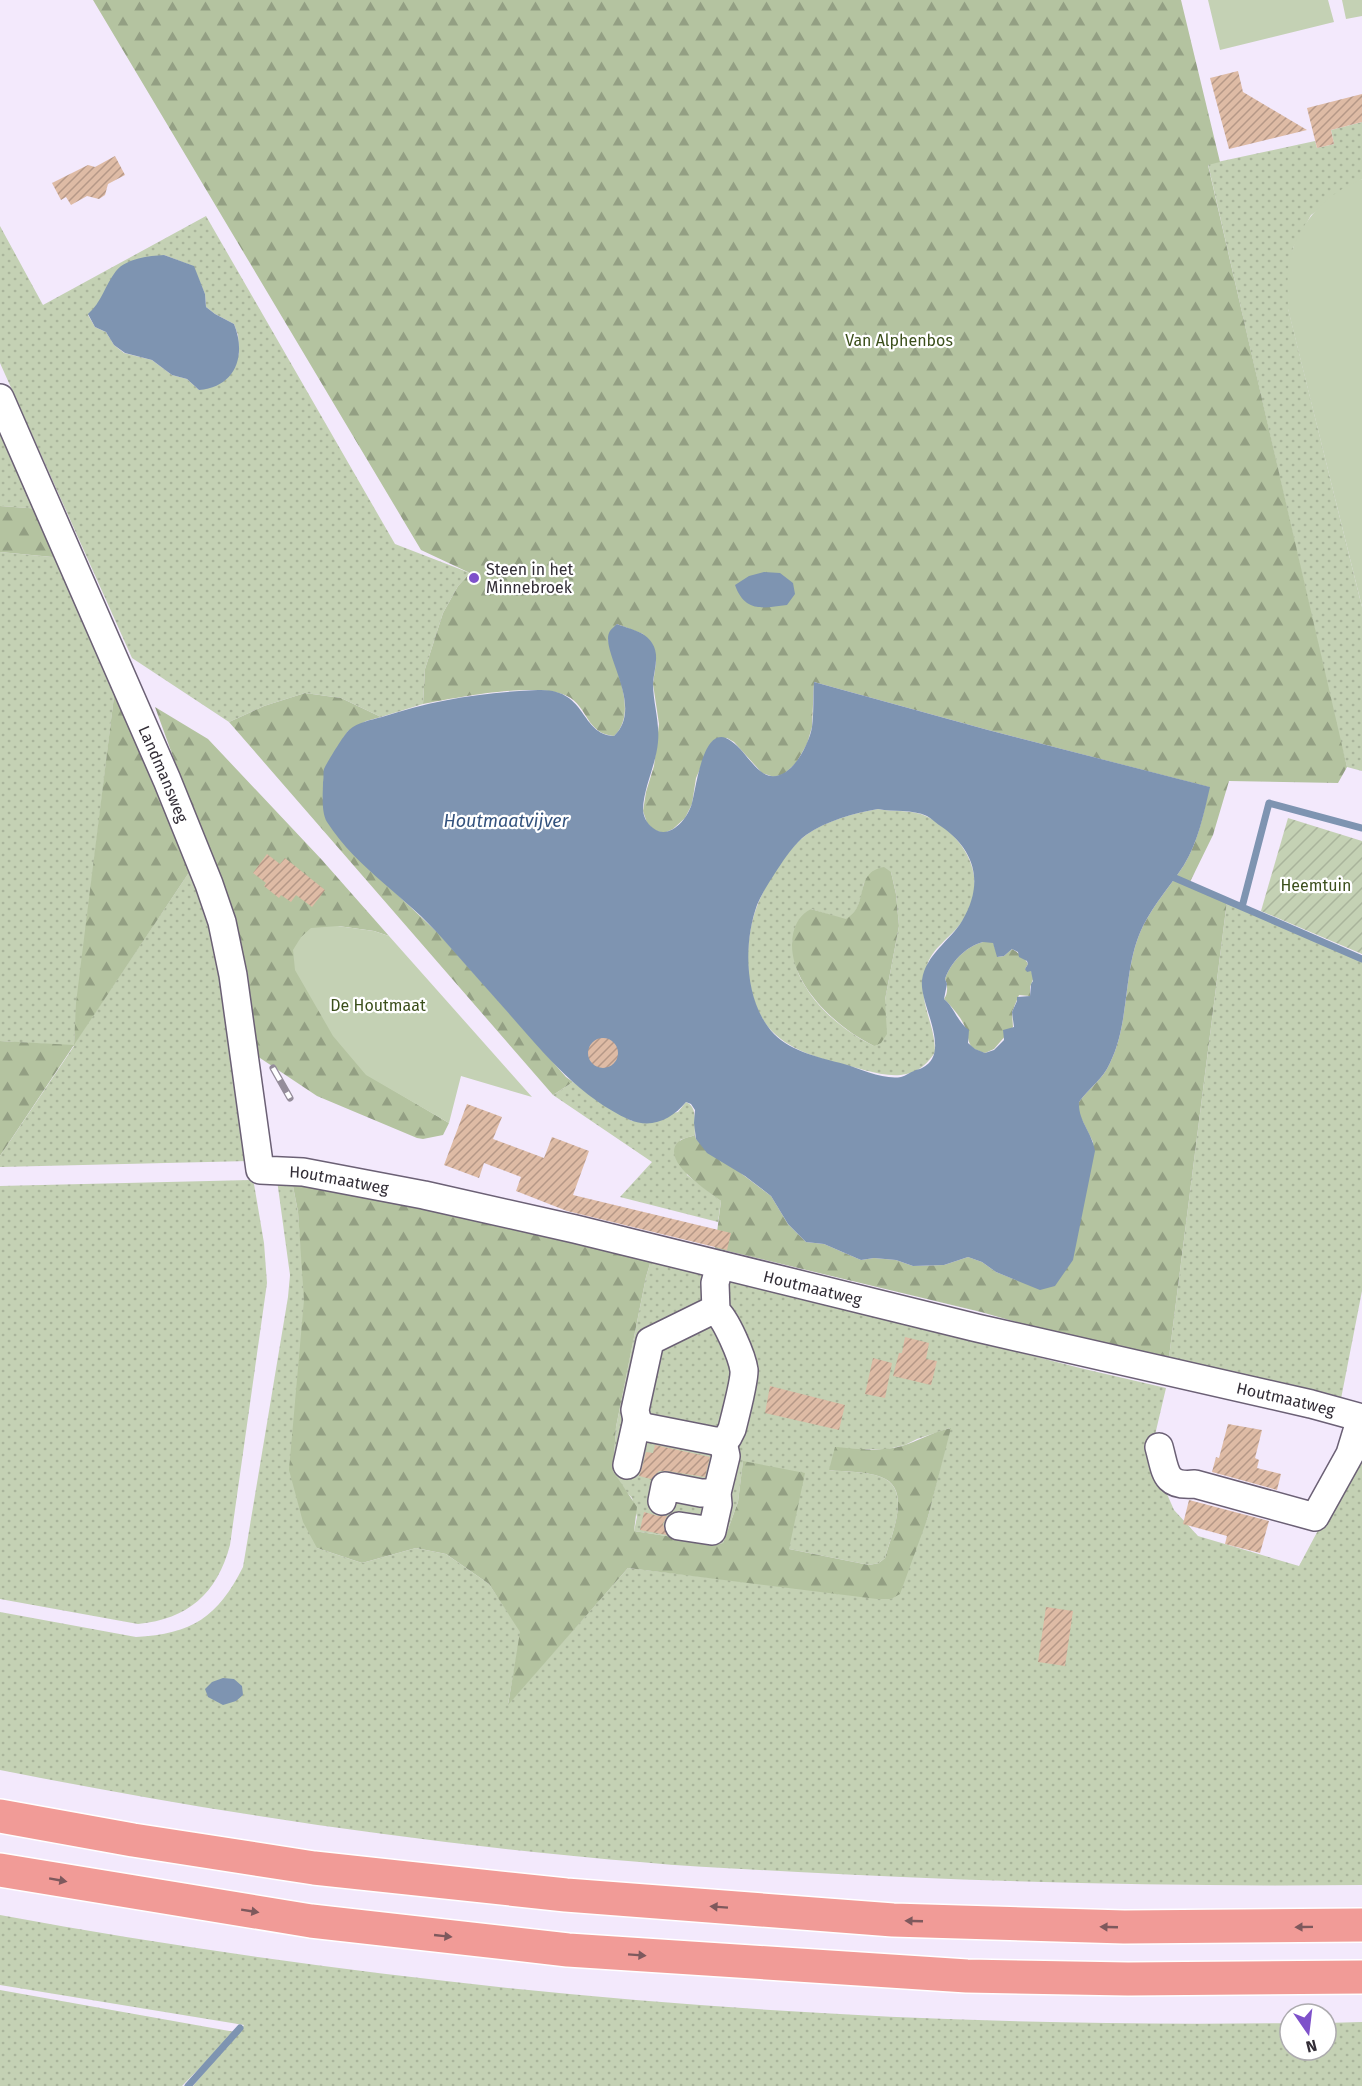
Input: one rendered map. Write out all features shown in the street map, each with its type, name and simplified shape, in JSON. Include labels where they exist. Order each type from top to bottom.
[{"type":"highway","points":[[0,1816],[314,1868],[566,1895],[905,1921],[1124,1928],[1362,1926]]},
{"type":"highway","points":[[0,1870],[311,1921],[568,1950],[967,1976],[1128,1979],[1362,1977]]},
{"type":"street","name":"Landmansweg","points":[[0,398],[167,780],[222,922],[233,975],[260,1170]]},
{"type":"street","name":"Houtmaatweg","points":[[260,1170],[297,1171],[417,1193],[575,1229],[977,1328],[1311,1404],[1362,1418]]},
{"type":"street","points":[[720,1265],[715,1283],[716,1311],[728,1326],[744,1370],[732,1429],[723,1442]]},
{"type":"street","points":[[627,1466],[637,1420],[635,1410],[650,1341],[707,1313],[716,1311]]},
{"type":"street","points":[[1159,1447],[1169,1478],[1180,1485],[1195,1484],[1315,1517],[1350,1454],[1362,1418]]},
{"type":"street","points":[[637,1420],[644,1427],[723,1442]]},
{"type":"street","points":[[679,1526],[712,1531],[718,1504],[717,1493],[726,1456],[723,1442]]},
{"type":"street","points":[[663,1501],[665,1486],[701,1493],[717,1493]]},
{"type":"green space","name":"Van Alphenbos","points":[[93,0],[1181,0],[1220,162],[1208,165],[1347,767],[1338,783],[1229,781],[1213,835],[1189,884],[1227,901],[1168,1365],[981,1312],[715,1248],[721,1201],[688,1175],[675,1158],[674,1150],[678,1142],[695,1135],[696,1139],[771,1196],[788,1224],[806,1242],[824,1244],[861,1260],[874,1258],[896,1260],[913,1266],[944,1265],[968,1257],[1016,1280],[1093,1142],[1078,1112],[1079,1102],[1104,1074],[1117,1047],[1136,942],[1147,918],[1189,856],[1200,827],[1209,787],[814,682],[812,727],[807,744],[796,763],[784,774],[774,777],[762,773],[734,742],[727,738],[720,738],[712,742],[696,778],[692,804],[685,818],[673,829],[664,833],[654,830],[647,823],[643,811],[654,766],[659,724],[653,684],[656,662],[643,634],[617,624],[608,639],[625,702],[621,726],[614,736],[598,730],[574,701],[554,692],[517,690],[423,704],[425,669],[443,613],[458,586],[470,573],[421,550]]},
{"type":"green space","points":[[1208,0],[1328,0],[1334,22],[1220,50]]},
{"type":"green space","points":[[1342,0],[1362,0],[1362,16],[1346,19]]},
{"type":"green space","points":[[1362,122],[1362,179],[1311,215],[1293,248],[1288,308],[1362,607],[1362,771],[1347,767],[1339,736],[1208,164],[1315,141],[1317,148],[1334,144],[1331,130]]},
{"type":"green space","points":[[1362,179],[1362,607],[1288,309],[1288,271],[1296,241],[1312,215],[1335,194]]},
{"type":"green space","points":[[206,216],[395,544],[470,573],[458,586],[443,613],[425,669],[423,704],[381,717],[341,698],[305,693],[264,706],[229,722],[132,658],[0,363],[0,226],[43,305]],"holes":[[[164,255],[193,266],[205,294],[206,307],[234,324],[238,335],[239,354],[199,390],[187,379],[172,375],[152,360],[124,353],[114,345],[106,332],[95,327],[88,315]]]},
{"type":"green space","points":[[0,413],[42,509],[0,506]]},
{"type":"green space","points":[[0,506],[42,509],[63,558],[0,552]]},
{"type":"green space","points":[[0,552],[63,558],[116,680],[74,1044],[190,871],[213,929],[249,1161],[0,1167],[0,1156],[74,1046],[0,1041]]},
{"type":"green space","points":[[116,680],[190,871],[74,1045],[76,1003]]},
{"type":"green space","points":[[305,693],[341,698],[381,717],[366,721],[348,731],[338,747],[347,847],[439,934],[566,1077],[573,1082],[553,1095],[229,722],[264,706]]},
{"type":"green space","points":[[155,707],[208,739],[322,860],[389,936],[374,931],[338,926],[366,1074],[449,1123],[443,1135],[417,1138],[317,1096],[254,1054],[248,975],[236,930]]},
{"type":"green space","points":[[878,809],[910,812],[928,817],[942,826],[964,849],[971,863],[974,877],[974,893],[970,908],[957,928],[933,954],[927,966],[924,998],[934,1037],[935,1052],[921,1068],[904,1074],[875,1073],[830,1061],[785,1042],[766,1024],[758,1010],[749,979],[748,946],[754,915],[762,894],[782,861],[798,842],[814,830],[840,818]],"holes":[[[891,872],[899,926],[885,1000],[885,1015],[874,1046],[852,1034],[832,1018],[807,990],[799,975],[792,941],[811,909],[846,920],[850,917],[859,904],[864,883]]]},
{"type":"green space","name":"Heemtuin","points":[[1288,818],[1362,841],[1362,954],[1261,911]]},
{"type":"green space","points":[[884,867],[891,872],[899,926],[885,1000],[887,1034],[881,1043],[874,1046],[844,1028],[816,1001],[797,969],[792,952],[793,934],[799,919],[811,909],[846,919],[858,906],[868,875]]},
{"type":"green space","points":[[1227,901],[1362,959],[1362,1291],[1340,1404],[1168,1365]]},
{"type":"green space","name":"De Houtmaat","points":[[338,926],[374,931],[389,936],[532,1097],[461,1076],[449,1123],[366,1075],[333,1036],[295,970],[293,950],[301,937],[311,928]]},
{"type":"green space","points":[[983,942],[993,942],[998,957],[1004,956],[1012,949],[1017,952],[1028,964],[1025,969],[1031,971],[1034,977],[1030,987],[1030,996],[1019,995],[1012,1012],[1013,1027],[994,1049],[985,1053],[971,1046],[961,1020],[944,999],[947,989],[945,979],[951,967],[965,951]]},
{"type":"green space","points":[[0,1041],[74,1045],[0,1156]]},
{"type":"green space","points":[[573,1082],[607,1107],[632,1121],[678,1112],[686,1102],[690,1104],[695,1116],[695,1135],[680,1140],[687,1175],[721,1201],[718,1222],[620,1197],[652,1162],[553,1095]]},
{"type":"green space","points":[[251,1180],[254,1184],[264,1243],[267,1283],[230,1545],[217,1577],[198,1601],[186,1610],[156,1621],[138,1624],[0,1599],[0,1186]]},
{"type":"green space","points":[[277,1180],[292,1181],[298,1212],[317,1548],[362,1563],[416,1548],[446,1554],[489,1584],[521,1632],[508,1704],[628,1568],[891,1599],[928,1517],[950,1428],[905,1445],[888,1449],[866,1449],[829,1470],[875,1475],[891,1483],[896,1491],[898,1502],[895,1525],[885,1558],[879,1563],[869,1565],[789,1549],[743,1462],[738,1502],[723,1543],[634,1531],[637,1517],[632,1498],[621,1486],[613,1471],[616,1427],[652,1257],[1080,1368],[1166,1388],[1155,1435],[1160,1478],[1174,1510],[1198,1536],[1299,1566],[1362,1448],[1362,1885],[1010,1881],[868,1876],[660,1864],[479,1846],[318,1825],[159,1800],[0,1770],[0,1612],[136,1637],[173,1632],[201,1620],[213,1610],[224,1599],[243,1567],[290,1275]]},
{"type":"green space","points":[[292,1181],[652,1257],[616,1427],[613,1471],[637,1507],[634,1531],[723,1543],[738,1502],[743,1461],[805,1473],[789,1549],[869,1565],[879,1563],[885,1558],[895,1525],[898,1501],[896,1491],[891,1483],[875,1475],[829,1470],[835,1447],[868,1450],[894,1448],[951,1428],[928,1517],[900,1594],[891,1599],[877,1599],[628,1568],[508,1705],[520,1632],[489,1584],[446,1554],[416,1548],[362,1563],[317,1548],[303,1522],[289,1470],[304,1300],[298,1212]]},
{"type":"green space","points":[[0,1915],[320,1966],[481,1985],[642,2000],[804,2012],[967,2020],[1278,2023],[1278,2062],[1338,2062],[1338,2023],[1362,2022],[1362,2086],[193,2086],[244,2025],[0,1985]]},
{"type":"green space","points":[[0,1990],[235,2032],[182,2086],[0,2086]]},
{"type":"water","points":[[164,255],[194,266],[205,294],[206,307],[234,324],[239,347],[235,368],[221,383],[211,388],[199,390],[187,379],[172,375],[152,360],[125,353],[114,345],[106,332],[95,327],[88,314],[97,304],[112,276],[126,263],[138,258]]},
{"type":"water","points":[[764,572],[780,573],[793,583],[795,594],[787,605],[756,607],[739,594],[735,585],[749,576]]},
{"type":"water","name":"Houtmaatvijver","points":[[617,624],[645,636],[652,643],[656,652],[653,683],[658,742],[643,809],[647,822],[659,831],[665,832],[677,826],[690,809],[702,759],[714,740],[721,737],[731,741],[763,773],[772,776],[780,775],[788,770],[802,754],[810,735],[813,722],[814,682],[988,730],[1210,787],[1200,827],[1189,856],[1147,918],[1136,942],[1117,1047],[1104,1074],[1079,1102],[1079,1109],[1095,1151],[1073,1260],[1055,1286],[1040,1290],[996,1272],[982,1262],[968,1257],[944,1265],[913,1266],[896,1260],[874,1258],[861,1260],[824,1244],[806,1242],[788,1224],[771,1196],[745,1176],[707,1153],[696,1139],[695,1110],[691,1104],[686,1102],[668,1118],[661,1121],[638,1123],[612,1111],[565,1075],[428,923],[367,869],[339,839],[327,822],[323,803],[324,769],[347,732],[365,722],[420,706],[459,698],[538,690],[554,691],[566,696],[575,703],[594,728],[614,736],[623,724],[625,709],[624,694],[608,639],[610,631]],"holes":[[[878,809],[921,814],[942,827],[963,847],[973,869],[974,881],[973,894],[962,921],[933,955],[924,971],[922,990],[935,1040],[935,1051],[931,1061],[921,1069],[894,1078],[816,1057],[781,1040],[764,1021],[757,1006],[749,972],[748,955],[752,920],[757,905],[790,851],[806,835],[822,826],[850,815]],[[983,942],[993,943],[997,957],[1004,956],[1012,949],[1018,952],[1019,957],[1027,961],[1025,969],[1027,972],[1031,971],[1033,981],[1030,996],[1017,997],[1012,1012],[1014,1027],[1003,1030],[1004,1040],[994,1050],[985,1053],[968,1043],[969,1030],[944,999],[947,984],[945,979],[951,967],[965,951]]]},
{"type":"water","points":[[223,1678],[234,1679],[242,1686],[243,1695],[236,1701],[223,1705],[208,1697],[205,1689],[212,1682]]},
{"type":"building","points":[[1238,71],[1243,92],[1307,130],[1229,149],[1210,78]]},
{"type":"building","points":[[1362,94],[1362,122],[1331,130],[1334,144],[1317,148],[1307,108]]},
{"type":"building","points":[[115,156],[125,175],[108,184],[105,195],[99,199],[87,196],[71,205],[66,197],[61,200],[52,183],[88,165],[95,167]]},
{"type":"building","points":[[267,854],[280,864],[285,858],[325,890],[312,907],[296,895],[291,902],[281,895],[279,898],[264,886],[266,883],[253,873]]},
{"type":"building","points":[[603,1038],[609,1039],[617,1047],[617,1059],[609,1067],[603,1068],[597,1067],[589,1059],[588,1053],[589,1047],[597,1039]]},
{"type":"building","points":[[467,1104],[502,1117],[493,1139],[544,1158],[552,1137],[589,1151],[573,1195],[731,1233],[727,1250],[567,1211],[516,1191],[521,1177],[484,1163],[479,1178],[444,1165]]},
{"type":"building","points":[[905,1337],[929,1343],[926,1359],[937,1361],[931,1385],[893,1376],[899,1353],[902,1353]]},
{"type":"building","points":[[873,1358],[892,1363],[885,1398],[865,1394]]},
{"type":"building","points":[[770,1386],[845,1405],[839,1430],[765,1413]]},
{"type":"building","points":[[1228,1424],[1262,1430],[1255,1458],[1259,1460],[1257,1468],[1281,1474],[1277,1490],[1212,1472],[1216,1457],[1219,1458]]},
{"type":"building","points":[[655,1445],[710,1457],[705,1477],[667,1471],[659,1471],[651,1479],[639,1476],[646,1452],[653,1453]]},
{"type":"building","points":[[1189,1500],[1269,1521],[1260,1553],[1225,1544],[1227,1536],[1183,1524]]},
{"type":"building","points":[[644,1512],[667,1516],[663,1524],[667,1535],[640,1530]]},
{"type":"building","points":[[1046,1607],[1073,1611],[1065,1666],[1038,1662]]},
{"type":"waterway","points":[[1242,907],[1269,803],[1362,828]]},
{"type":"waterway","points":[[1175,878],[1362,959]]},
{"type":"waterway","points":[[188,2086],[240,2028]]},
{"type":"railway","points":[[273,1068],[290,1098]]},
{"type":"place","name":"Steen in het Minnebroek","points":[[474,578]]}]
